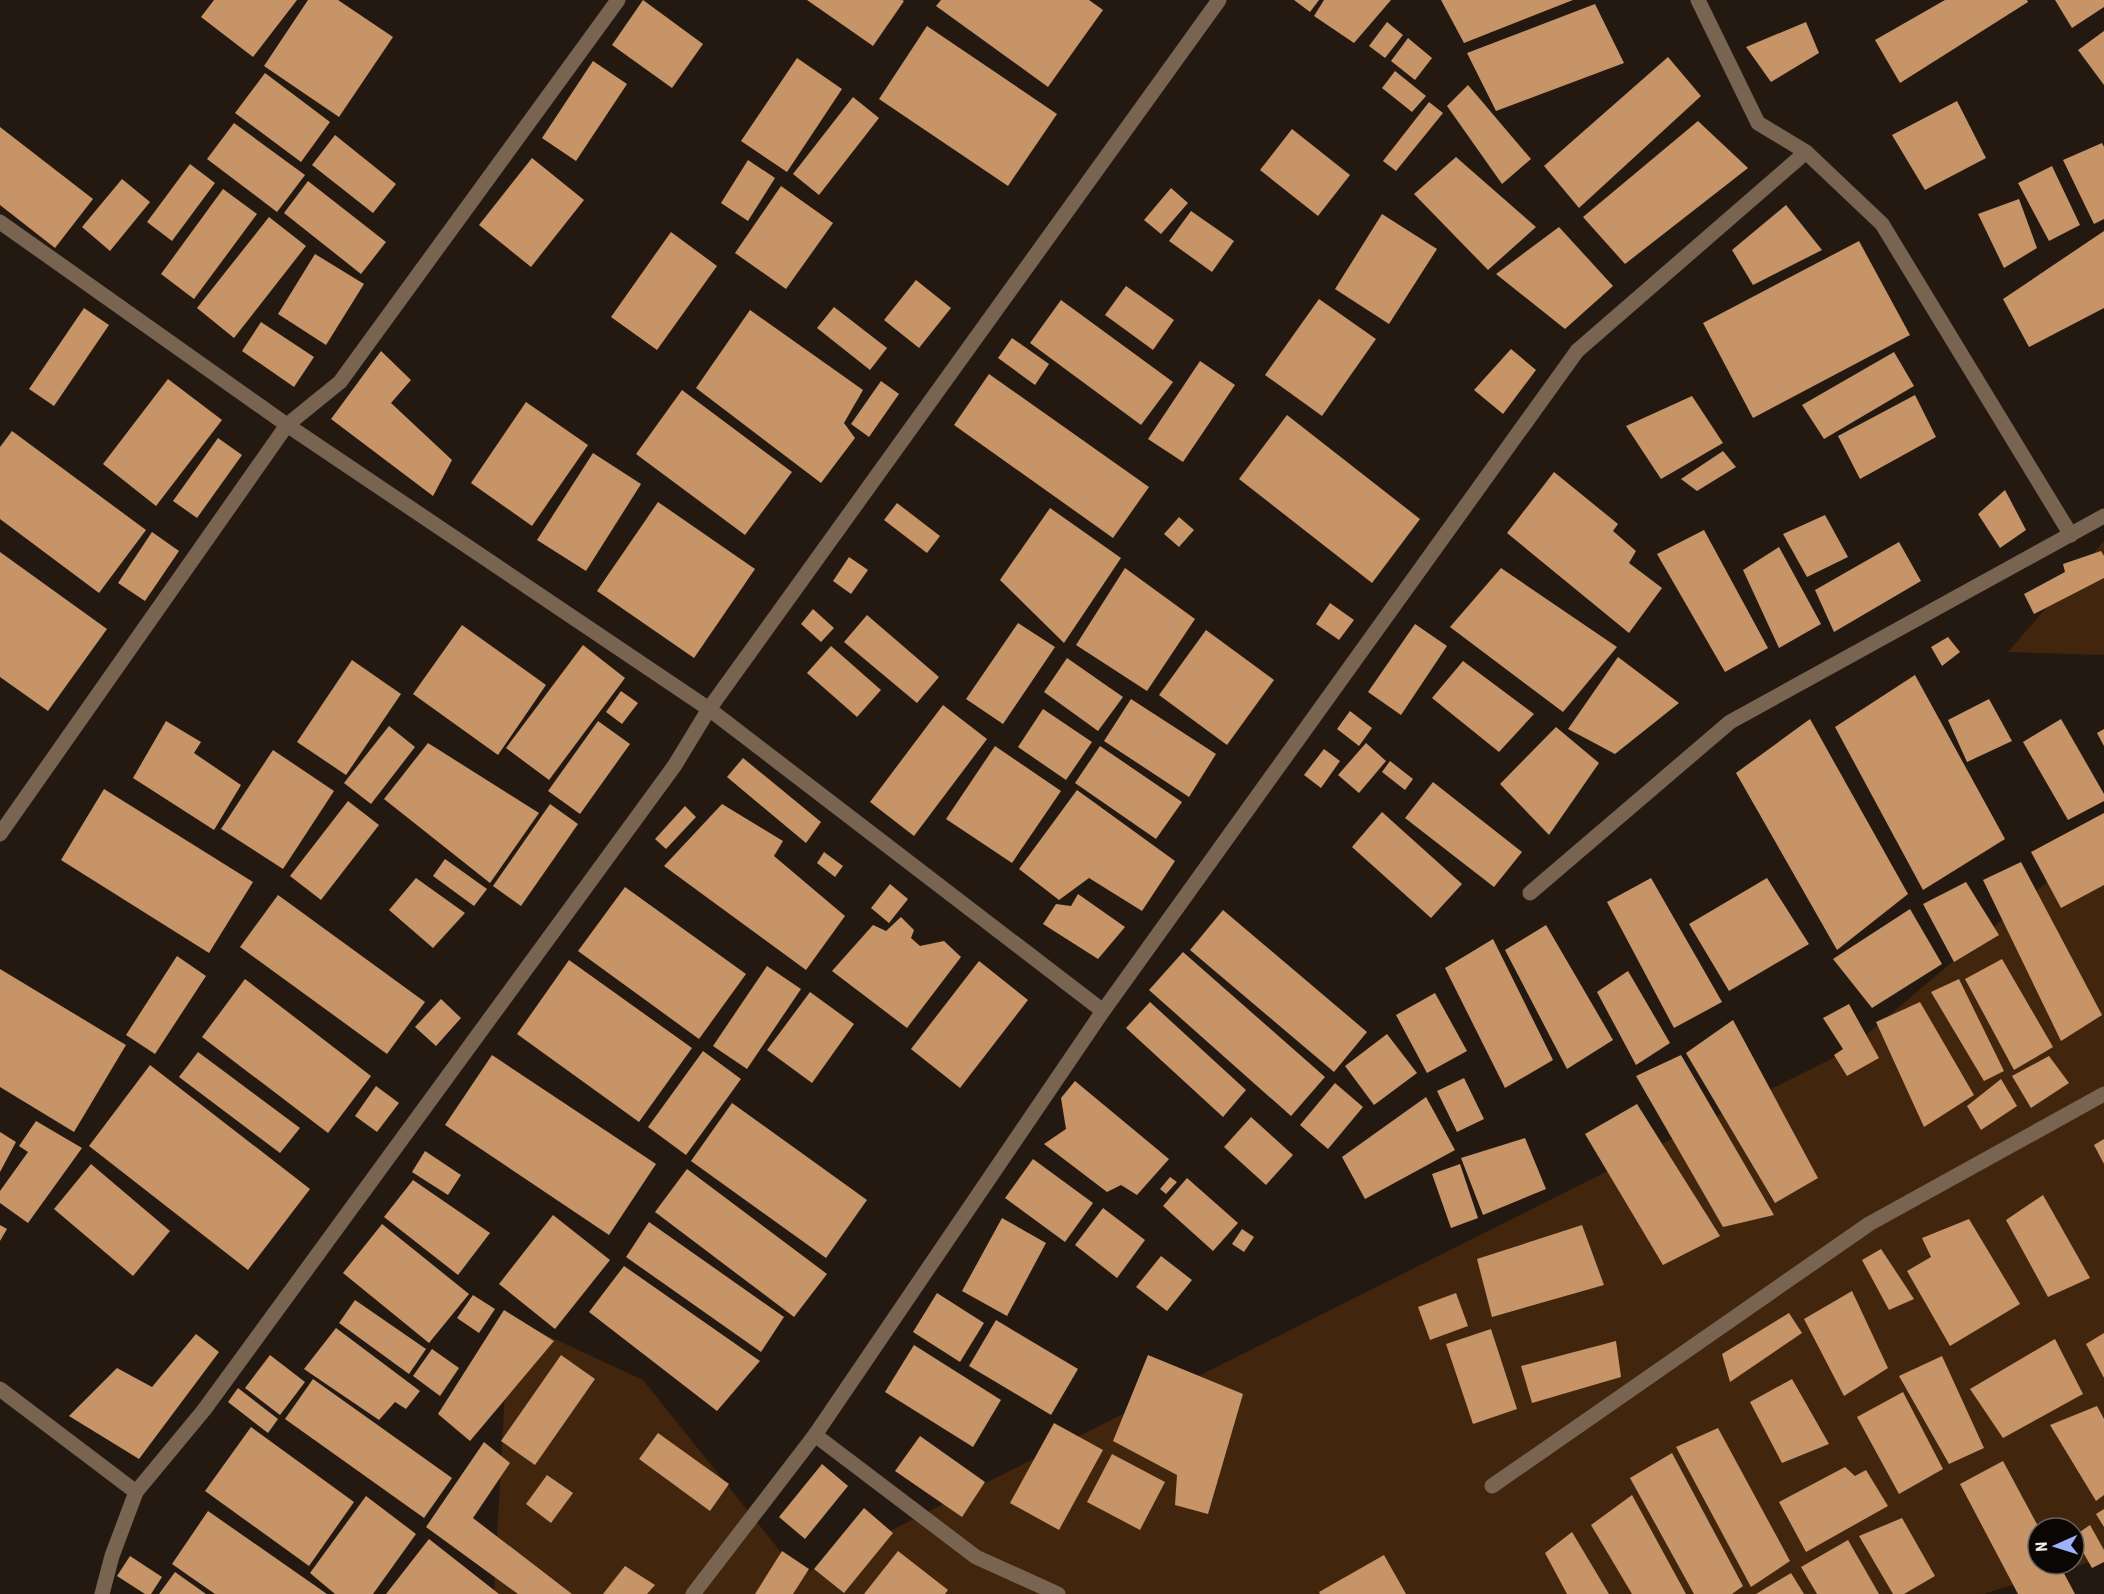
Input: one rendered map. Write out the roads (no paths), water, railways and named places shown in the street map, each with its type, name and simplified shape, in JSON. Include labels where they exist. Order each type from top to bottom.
[{"type":"street","points":[[0,834],[287,425],[340,381],[618,0]]},
{"type":"street","points":[[102,1594],[112,1556],[136,1492],[218,1391],[675,765],[709,710],[1219,0]]},
{"type":"street","points":[[1698,0],[1758,123],[1806,152],[1882,224],[2071,535]]},
{"type":"street","points":[[693,1594],[815,1435],[1103,1011],[1577,351],[1806,152]]},
{"type":"street","points":[[0,222],[287,425],[709,710],[1103,1011]]},
{"type":"street","points":[[1530,893],[1730,722],[2104,516]]},
{"type":"street","points":[[1492,1486],[1869,1224],[2104,1094]]},
{"type":"street","points":[[0,1389],[136,1492]]},
{"type":"street","points":[[815,1435],[976,1557],[1058,1594]]}]
